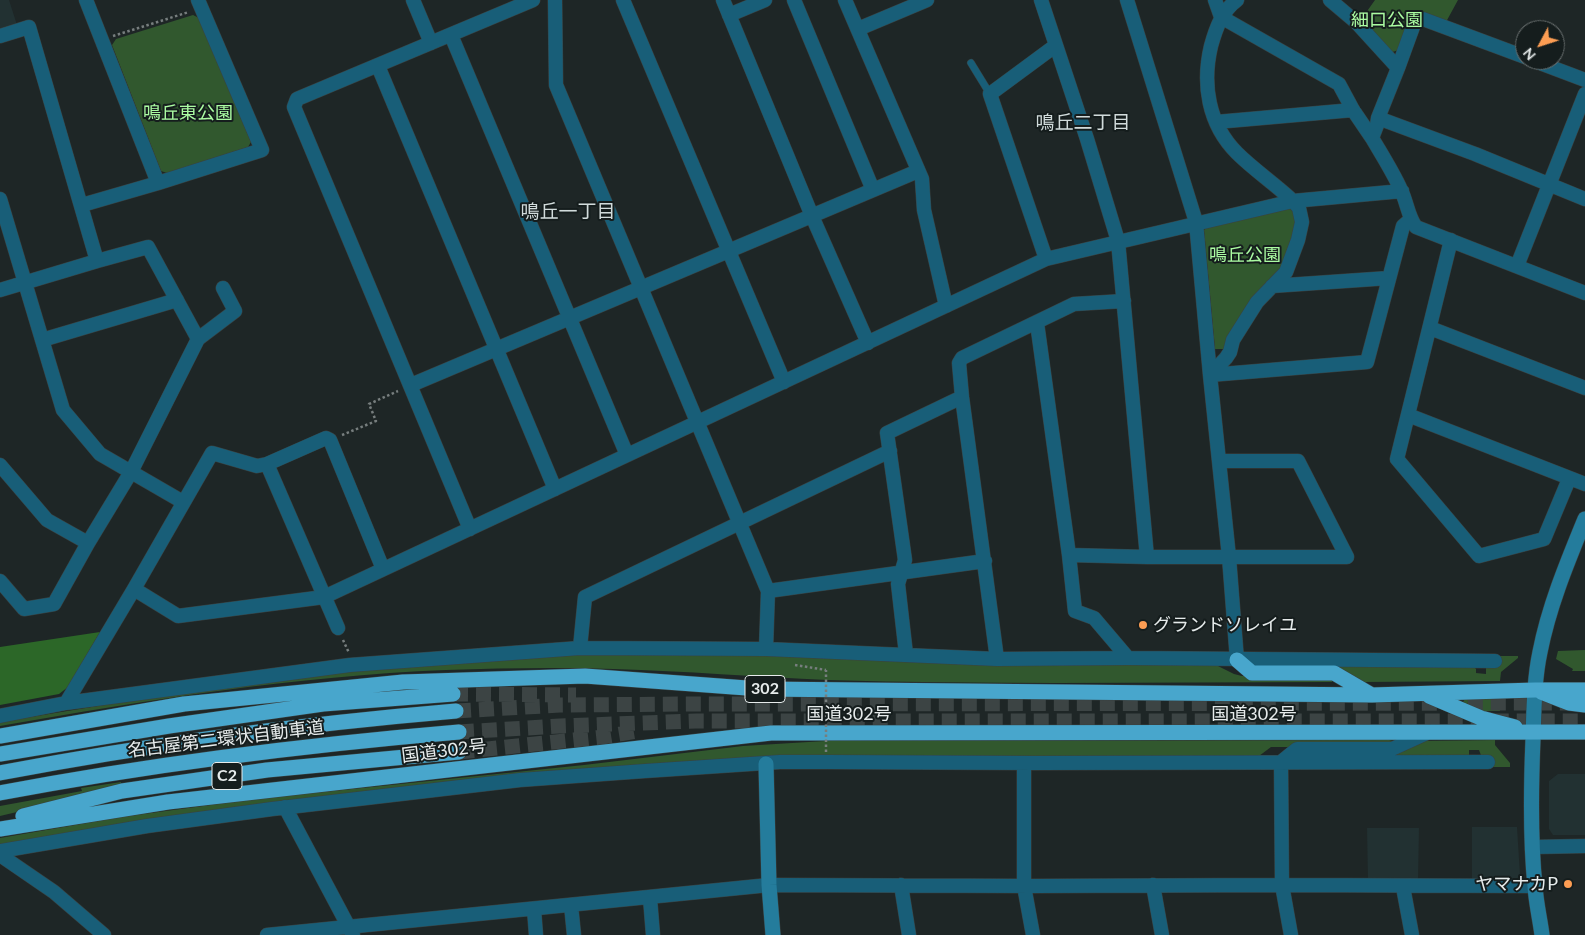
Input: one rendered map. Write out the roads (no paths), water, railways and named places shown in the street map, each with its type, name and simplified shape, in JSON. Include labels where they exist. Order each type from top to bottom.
[{"type":"highway","points":[[1237,660],[1252,673],[1334,673],[1372,695]]},
{"type":"highway","name":"国道302号","points":[[0,736],[184,704],[403,682],[585,676],[760,689],[1372,695],[1585,690]]},
{"type":"highway","points":[[1535,690],[1569,703],[1585,705]]},
{"type":"highway","points":[[0,754],[169,726],[323,704],[453,694]]},
{"type":"highway","points":[[1417,694],[1439,699],[1482,718],[1533,732]]},
{"type":"highway","name":"名古屋第二環状自動車道","points":[[0,773],[184,741],[456,711]]},
{"type":"highway","name":"名古屋第二環状自動車道","points":[[0,794],[65,781],[187,762],[384,738],[459,732]]},
{"type":"highway","name":"国道302号","points":[[0,829],[168,802],[771,733],[1585,732]]},
{"type":"highway","name":"C2","points":[[0,824],[30,814],[122,791],[267,770],[459,752]]},
{"type":"street","points":[[86,0],[158,183]]},
{"type":"street","points":[[413,0],[431,43]]},
{"type":"street","points":[[470,529],[294,107],[297,99],[533,0]]},
{"type":"street","points":[[555,0],[556,85],[768,591],[766,648]]},
{"type":"street","points":[[623,0],[784,382]]},
{"type":"street","points":[[723,0],[812,216],[868,343]]},
{"type":"street","points":[[729,15],[764,0]]},
{"type":"street","points":[[794,0],[873,190]]},
{"type":"street","points":[[845,0],[922,180],[924,210],[946,306]]},
{"type":"street","points":[[858,30],[927,0]]},
{"type":"street","points":[[1041,0],[1087,139],[1118,241],[1147,558]]},
{"type":"street","points":[[1127,0],[1196,222],[1229,557],[1237,660]]},
{"type":"street","points":[[1215,0],[1220,17],[1339,84],[1402,192],[1408,207],[1410,220],[1416,227],[1585,293]]},
{"type":"street","points":[[1210,375],[1230,352],[1233,340],[1256,302],[1286,272],[1298,240],[1302,222],[1299,208],[1293,201],[1238,154],[1228,143],[1216,122],[1208,102],[1208,58],[1220,17],[1238,0]]},
{"type":"street","points":[[1330,0],[1356,22],[1398,68]]},
{"type":"street","points":[[82,205],[262,150],[200,4]]},
{"type":"street","points":[[1372,138],[1414,24],[1423,19],[1515,53]]},
{"type":"street","points":[[0,36],[29,27],[97,261]]},
{"type":"street","points":[[451,35],[627,456]]},
{"type":"street","points":[[1046,259],[990,94],[1056,46]]},
{"type":"street","points":[[378,66],[555,489]]},
{"type":"street","points":[[1558,70],[1585,80]]},
{"type":"street","points":[[1517,266],[1585,94]]},
{"type":"street","points":[[1216,122],[1353,110]]},
{"type":"street","points":[[1378,118],[1475,154],[1585,199]]},
{"type":"street","points":[[411,385],[918,171]]},
{"type":"street","points":[[134,589],[178,616],[324,597],[1046,259],[1196,222],[1293,201],[1402,192]]},
{"type":"street","points":[[0,199],[63,410],[100,454],[182,502]]},
{"type":"street","points":[[1210,375],[1367,362],[1403,226],[1410,220]]},
{"type":"street","points":[[1451,240],[1397,459],[1479,556],[1544,539],[1570,479]]},
{"type":"street","points":[[0,290],[148,247],[198,339]]},
{"type":"street","points":[[1272,286],[1389,278]]},
{"type":"street","points":[[0,581],[24,609],[54,604],[131,472],[198,339],[235,311],[223,288]]},
{"type":"street","points":[[42,340],[177,300]]},
{"type":"street","points":[[997,659],[959,364],[962,358],[1074,304],[1124,301]]},
{"type":"street","points":[[1037,323],[1075,611],[1094,618],[1128,658]]},
{"type":"street","points":[[1430,328],[1585,388]]},
{"type":"street","points":[[906,654],[898,584],[905,560],[887,433],[962,397]]},
{"type":"street","points":[[1408,415],[1585,484]]},
{"type":"street","points":[[66,703],[212,453],[257,466],[267,464],[326,438],[330,440],[383,569]]},
{"type":"street","points":[[580,648],[584,597],[890,451]]},
{"type":"street","points":[[1069,556],[1147,558],[1347,557],[1298,461],[1219,461]]},
{"type":"street","points":[[267,464],[338,628]]},
{"type":"street","points":[[0,466],[47,520],[88,543]]},
{"type":"street","points":[[1542,935],[1534,886],[1531,770],[1535,690],[1540,653],[1549,615],[1562,575],[1585,519]]},
{"type":"street","points":[[768,591],[984,561]]},
{"type":"street","points":[[0,716],[66,703],[350,665],[580,648],[766,648],[997,659],[1128,658],[1495,661]]},
{"type":"street","points":[[1281,762],[1297,749],[1392,749],[1428,732]]},
{"type":"street","points":[[0,853],[147,826],[520,780],[766,764],[826,762],[1488,762]]},
{"type":"street","points":[[1024,762],[1024,886],[1033,935]]},
{"type":"street","points":[[1281,762],[1282,885],[1292,935]]},
{"type":"street","points":[[766,764],[769,885],[774,935]]},
{"type":"street","points":[[285,808],[352,932]]},
{"type":"street","points":[[1533,847],[1585,846]]},
{"type":"street","points":[[0,853],[54,892],[104,935]]},
{"type":"street","points":[[267,935],[335,928],[352,932],[534,909],[769,885],[1534,886]]},
{"type":"street","points":[[901,885],[909,935]]},
{"type":"street","points":[[1153,885],[1162,935]]},
{"type":"street","points":[[1403,887],[1412,935]]},
{"type":"street","points":[[650,898],[653,935]]},
{"type":"street","points":[[571,905],[574,935]]},
{"type":"street","points":[[534,909],[536,935]]},
{"type":"lane","points":[[971,63],[990,94]]},
{"type":"tunnel","points":[[453,694],[576,695]]},
{"type":"tunnel","points":[[456,711],[560,705],[694,704],[1570,703]]},
{"type":"tunnel","points":[[459,732],[696,721],[1585,721]]},
{"type":"tunnel","points":[[459,752],[602,737],[638,731]]},
{"type":"place","name":"グランドソレイユ","points":[[1143,625]]},
{"type":"place","name":"ヤマナカP","points":[[1568,884]]},
{"type":"district","name":"鳴丘二丁目","points":[[1083,123]]},
{"type":"district","name":"鳴丘一丁目","points":[[568,212]]},
{"type":"park label","name":"細口公園","points":[[1387,20]]},
{"type":"park label","name":"鳴丘東公園","points":[[188,113]]},
{"type":"park label","name":"鳴丘公園","points":[[1245,255]]}]
